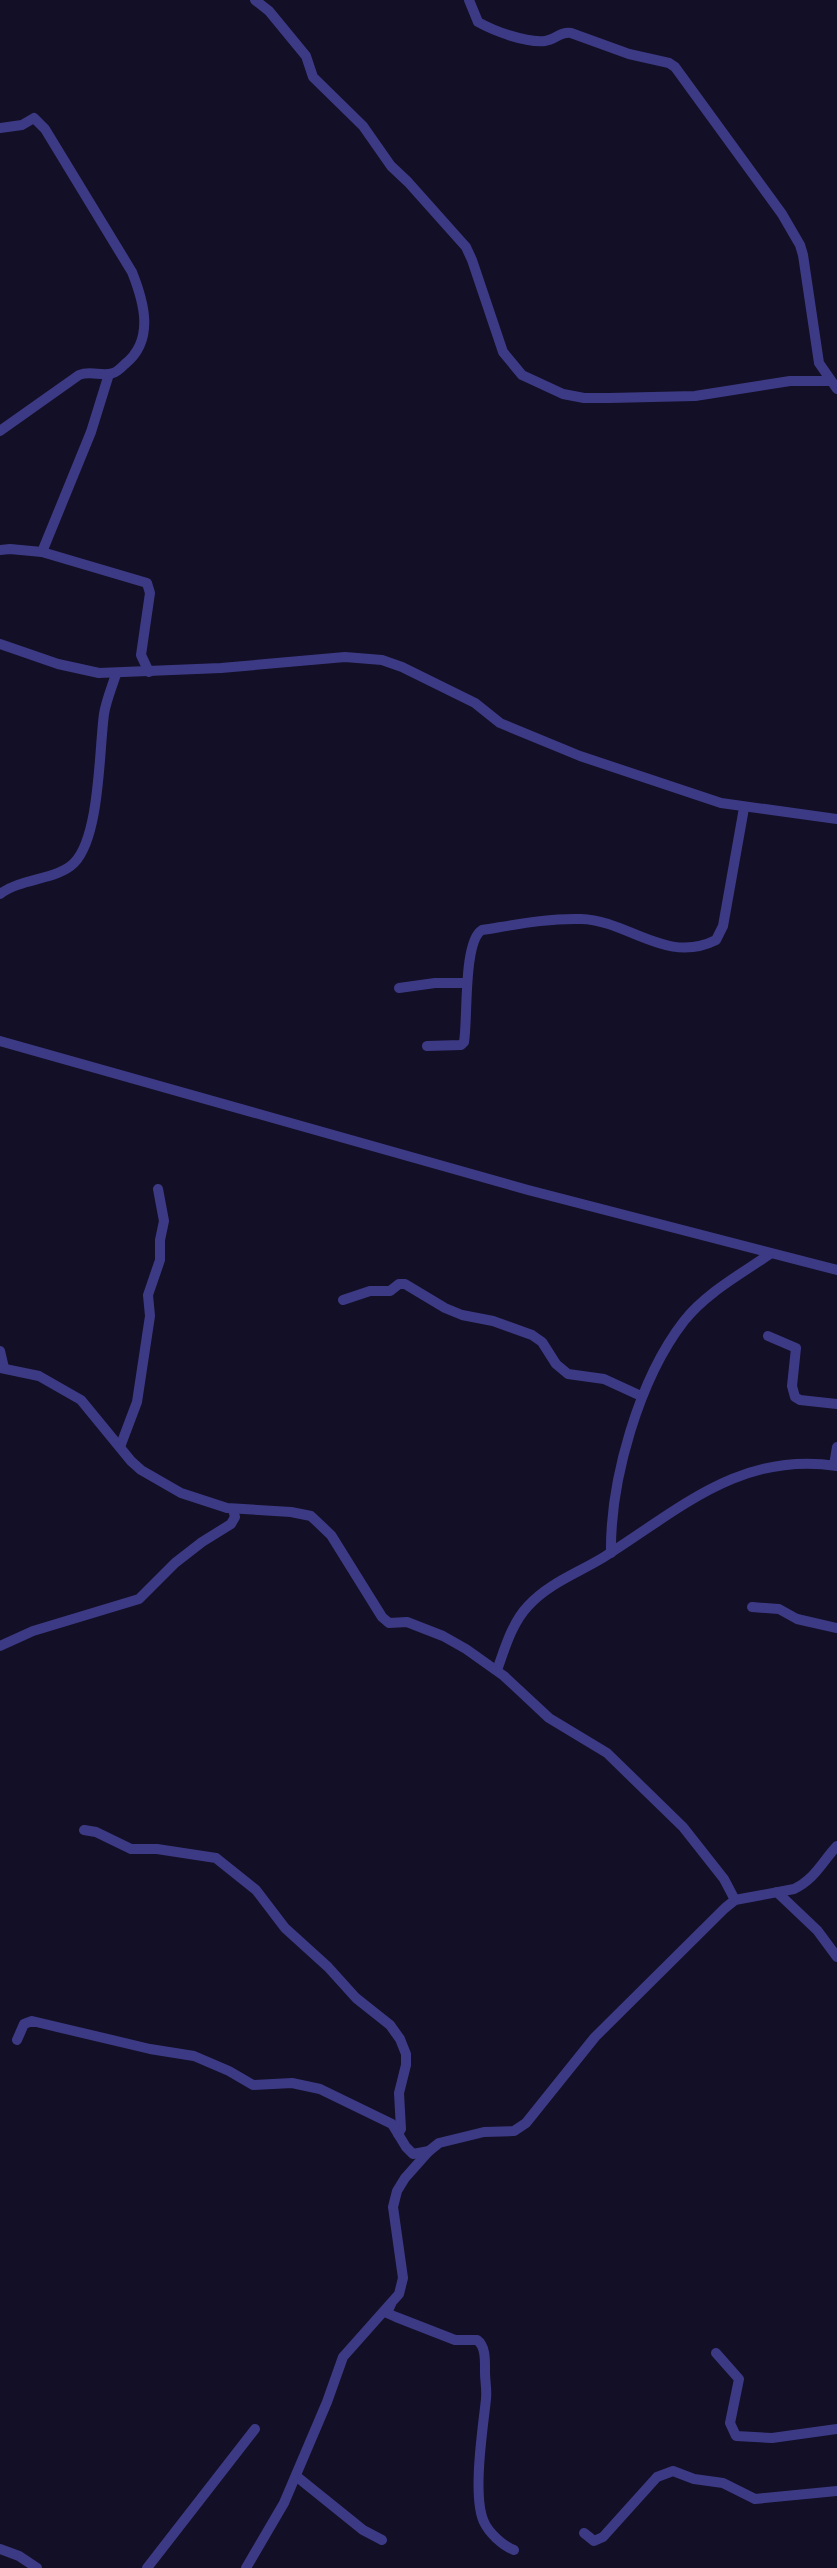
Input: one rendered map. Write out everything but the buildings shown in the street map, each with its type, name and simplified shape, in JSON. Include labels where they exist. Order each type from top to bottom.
[{"type":"street","points":[[255,0],[269,11],[306,56],[313,77],[362,126],[397,173],[412,186],[466,247],[499,344],[514,368],[522,375],[563,394],[584,398],[695,396],[790,381],[833,385]]},
{"type":"street","points":[[468,0],[478,22],[500,33],[546,41],[564,32],[571,32],[620,51],[669,62],[675,67],[782,214],[798,241],[806,269],[817,352],[822,370],[833,385]]},
{"type":"street","points":[[0,128],[22,125],[34,118],[40,122],[64,157],[132,272],[141,294],[144,330],[134,356],[116,372],[110,374],[89,372],[79,375],[0,431]]},
{"type":"street","points":[[42,552],[91,432],[110,374]]},
{"type":"street","points":[[0,550],[42,552],[136,578],[149,585],[150,593],[140,655],[149,672]]},
{"type":"street","points":[[0,644],[79,670],[116,674],[344,657],[382,660],[402,667],[475,703],[500,723],[524,734],[700,798],[744,808],[837,819]]},
{"type":"street","points":[[0,894],[21,882],[64,870],[74,863],[80,853],[90,827],[100,771],[104,713],[116,674]]},
{"type":"street","points":[[427,1046],[461,1045],[464,1042],[466,982],[476,937],[482,930],[582,919],[609,924],[658,945],[697,946],[716,940],[723,926],[744,808]]},
{"type":"street","points":[[399,988],[435,983],[466,982]]},
{"type":"street","points":[[0,1041],[510,1185],[837,1270]]},
{"type":"street","points":[[120,1447],[138,1402],[150,1316],[148,1295],[160,1260],[160,1240],[164,1221],[158,1189]]},
{"type":"street","points":[[611,1552],[616,1490],[641,1396],[658,1362],[685,1320],[728,1281],[770,1254]]},
{"type":"street","points":[[343,1300],[370,1291],[390,1291],[399,1284],[405,1284],[445,1308],[462,1315],[493,1321],[532,1335],[542,1342],[556,1364],[568,1374],[604,1379],[641,1396]]},
{"type":"street","points":[[768,1336],[796,1348],[792,1386],[795,1397],[800,1400],[837,1404]]},
{"type":"street","points":[[0,1352],[2,1368],[39,1376],[81,1400],[141,1470],[169,1486],[198,1499],[234,1509],[291,1512],[311,1516],[331,1535],[382,1617],[389,1623],[407,1622],[443,1636],[496,1670],[549,1718],[600,1749],[623,1767],[683,1828],[724,1879],[735,1900]]},
{"type":"street","points":[[496,1670],[512,1631],[528,1606],[555,1583],[611,1552],[698,1496],[753,1469],[796,1463],[836,1465],[837,1447]]},
{"type":"street","points":[[0,1646],[33,1631],[139,1599],[175,1563],[202,1542],[231,1524],[235,1517],[234,1509]]},
{"type":"street","points":[[752,1607],[779,1609],[796,1619],[837,1628]]},
{"type":"street","points":[[84,1830],[96,1832],[131,1849],[157,1849],[216,1858],[256,1890],[289,1933],[328,1967],[356,1998],[390,2025],[400,2039],[406,2054],[406,2065],[399,2093],[400,2129],[398,2134]]},
{"type":"street","points":[[246,2568],[278,2514],[296,2476],[343,2358],[399,2294],[403,2278],[395,2228],[394,2200],[405,2178],[429,2151],[439,2143],[461,2136],[514,2131],[526,2123],[549,2091],[595,2037],[735,1900],[794,1889],[809,1880],[837,1846]]},
{"type":"street","points":[[777,1892],[817,1930],[837,1957]]},
{"type":"street","points":[[17,2040],[24,2024],[32,2021],[194,2056],[229,2071],[253,2085],[292,2083],[320,2090],[392,2124],[414,2154],[429,2151]]},
{"type":"street","points":[[392,2303],[387,2313],[455,2340],[477,2340],[482,2344],[486,2399],[479,2464],[484,2522],[507,2548],[514,2550]]},
{"type":"street","points":[[716,2353],[739,2379],[730,2423],[736,2436],[772,2438],[837,2429]]},
{"type":"street","points":[[147,2568],[255,2429]]},
{"type":"street","points":[[584,2533],[594,2540],[603,2537],[657,2476],[667,2471],[723,2483],[755,2499],[837,2491]]},
{"type":"street","points":[[296,2476],[363,2530],[382,2540]]},
{"type":"street","points":[[0,2549],[19,2556],[37,2568]]}]
